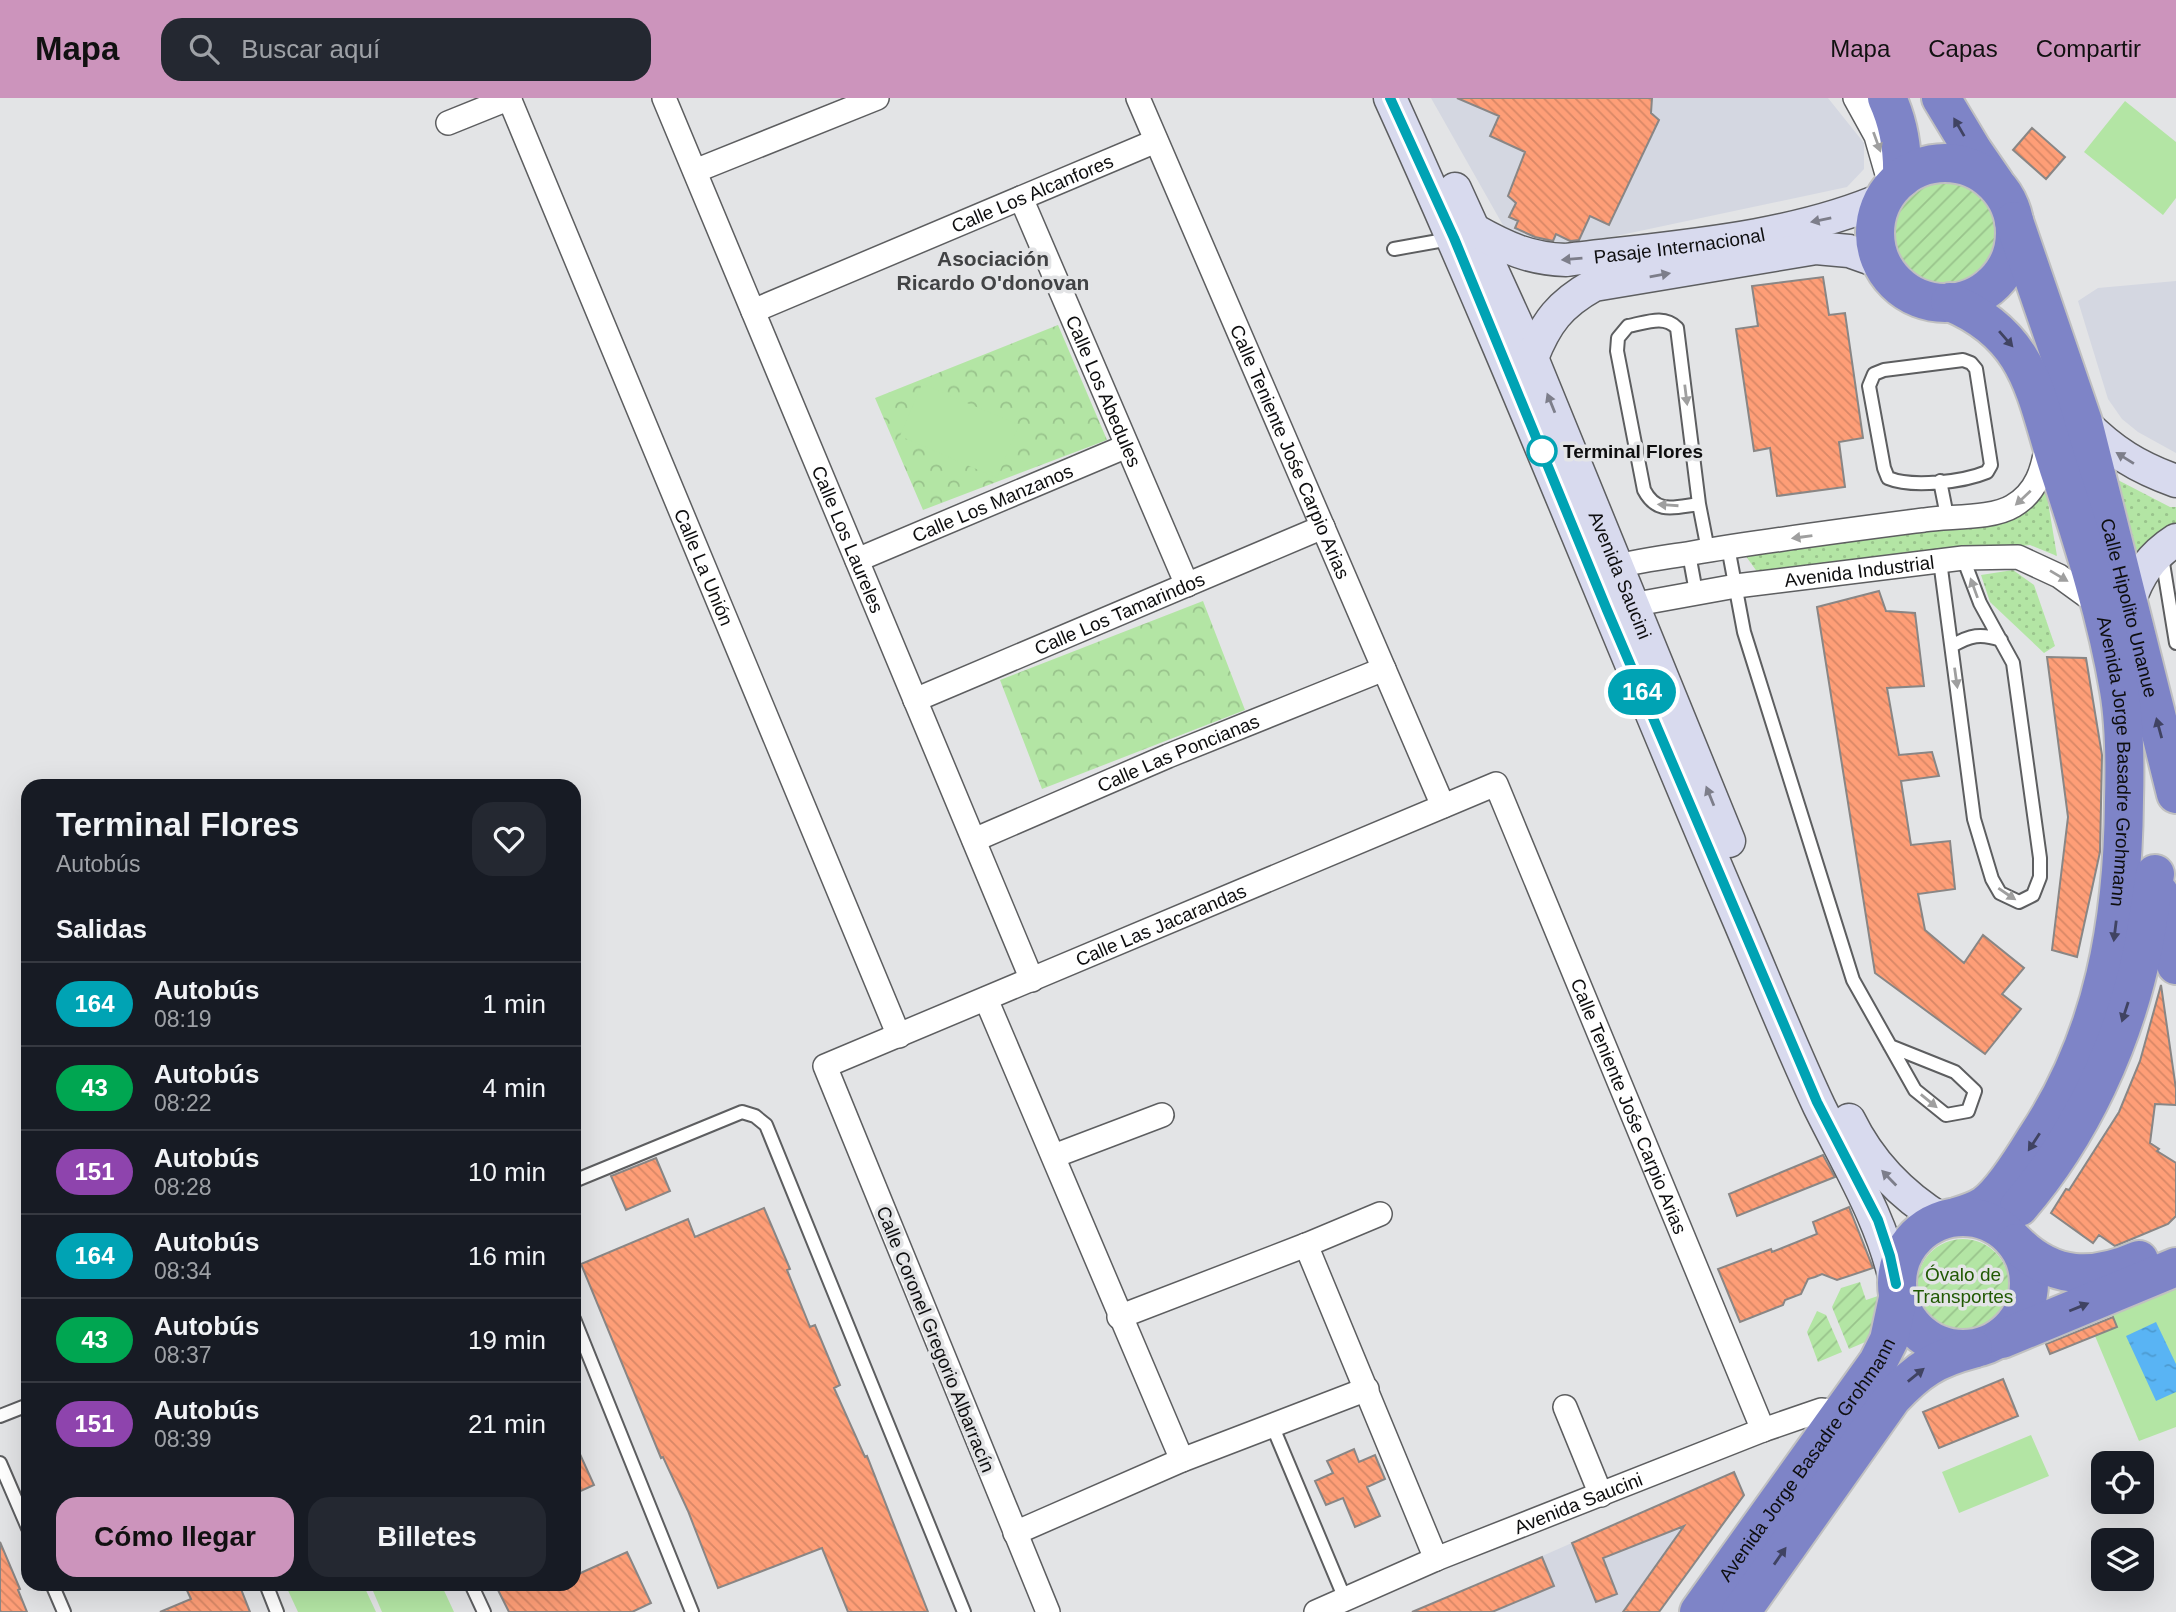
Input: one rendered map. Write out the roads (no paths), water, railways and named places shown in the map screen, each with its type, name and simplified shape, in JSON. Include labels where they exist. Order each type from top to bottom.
[{"type":"highway","points":[[1887,98],[1898,128],[1902,163],[1876,223],[1878,250],[1883,263],[1896,282],[1927,300],[1950,302],[1972,297],[2000,277],[2014,246],[2010,209],[1988,178],[1968,167],[1933,164],[1912,172],[1893,188]]},
{"type":"highway","points":[[1941,98],[2010,209],[2083,422]]},
{"type":"highway","name":"Avenida Jorge Basadre Grohmann","points":[[1949,1218],[1975,1211],[1987,1204],[2023,1159],[2056,1106],[2090,1032],[2113,945],[2121,881],[2125,771],[2114,604],[2071,504],[2027,367],[2007,340],[1975,313],[1950,302]]},
{"type":"highway","name":"Calle Hipolito Unanue","points":[[2083,422],[2114,604],[2176,794]]},
{"type":"highway","name":"Calle Hipolito Unanue","points":[[2120,692],[2155,874],[2176,965]]},
{"type":"highway","name":"Avenida Jorge Basadre Grohmann","points":[[2008,1235],[2081,1116],[2107,1062],[2143,949],[2155,874]]},
{"type":"highway","points":[[2176,1242],[2127,1265],[2096,1273],[2067,1273],[2054,1270],[2033,1258],[2008,1235],[1987,1221],[1972,1217],[1949,1218],[1929,1226],[1909,1244],[1899,1263],[1897,1291],[1910,1323],[1932,1342],[1959,1349],[1983,1346],[2176,1267]]},
{"type":"highway","points":[[1983,1346],[2015,1324],[2028,1298],[2028,1269],[2008,1235]]},
{"type":"highway","name":"Avenida Jorge Basadre Grohmann","points":[[1699,1612],[1878,1363],[1889,1340],[1897,1291]]},
{"type":"highway","name":"Avenida Jorge Basadre Grohmann","points":[[1741,1612],[1892,1398],[1914,1374],[1934,1362],[1983,1346]]},
{"type":"main road","name":"Avenida Saucini","points":[[1390,98],[1464,234],[1501,295],[1532,358],[1605,569]]},
{"type":"main road","name":"Avenida Saucini","points":[[1410,98],[1720,849],[1837,1097],[1858,1139],[1894,1185],[1925,1210],[1949,1218]]},
{"type":"main road","name":"Pasaje Internacional","points":[[1464,234],[1543,260],[1566,260],[1730,239],[1826,220],[1848,214],[1893,188]]},
{"type":"main road","name":"Pasaje Internacional","points":[[1532,358],[1541,334],[1554,316],[1572,297],[1594,285],[1816,248],[1849,251],[1883,263]]},
{"type":"main road","points":[[2083,422],[2126,460],[2176,481]]},
{"type":"main road","points":[[2114,604],[2136,584],[2147,565],[2168,545]]},
{"type":"main road","name":"Avenida Saucini","points":[[1738,891],[1817,1102],[1878,1220],[1890,1256],[1897,1291]]},
{"type":"street","points":[[448,123],[509,98]]},
{"type":"street","name":"Calle La Unión","points":[[509,98],[900,1036]]},
{"type":"street","name":"Calle Los Laureles","points":[[664,98],[1032,980]]},
{"type":"street","points":[[695,171],[877,98]]},
{"type":"street","name":"Calle Teniente Jośe Carpio Arias","points":[[1138,98],[1443,806]]},
{"type":"street","points":[[1855,98],[1876,136],[1893,188]]},
{"type":"street","name":"Calle Los Alcanfores","points":[[753,311],[1156,141]]},
{"type":"street","name":"Calle Los Abedules","points":[[1021,198],[1187,585]]},
{"type":"street","points":[[1605,569],[1708,550],[1947,516],[1994,513],[2011,508],[2023,500],[2038,482],[2049,437]]},
{"type":"street","name":"Calle Los Manzanos","points":[[857,560],[1127,446]]},
{"type":"street","name":"Calle Los Tamarindos","points":[[915,700],[1323,527]]},
{"type":"street","name":"Avenida Industrial","points":[[1620,607],[1736,586],[1964,558],[2018,556],[2114,604]]},
{"type":"street","name":"Calle Las Poncianas","points":[[974,840],[1168,756],[1384,669]]},
{"type":"street","name":"Calle Teniente Jośe Carpio Arias","points":[[1496,784],[1763,1430]]},
{"type":"street","name":"Calle Las Jacarandas","points":[[825,1066],[1496,784]]},
{"type":"street","points":[[986,999],[1181,1460]]},
{"type":"street","name":"Calle Coronel Gregorio Albarracín","points":[[825,1066],[1048,1612]]},
{"type":"street","points":[[1054,1156],[1162,1115]]},
{"type":"street","points":[[1119,1317],[1380,1214]]},
{"type":"street","points":[[1306,1245],[1436,1559]]},
{"type":"street","points":[[1016,1533],[1181,1460],[1367,1389]]},
{"type":"street","points":[[1565,1407],[1601,1495]]},
{"type":"street","name":"Avenida Saucini","points":[[1316,1612],[1436,1559],[1763,1430],[1821,1410],[1842,1412]]},
{"type":"lane","points":[[1394,249],[1464,234]]},
{"type":"lane","points":[[1696,592],[1708,550],[1699,503],[1677,328],[1670,321],[1661,320],[1628,326],[1618,338],[1617,351],[1644,490],[1650,502],[1664,508],[1699,503]]},
{"type":"lane","points":[[1963,360],[1976,369],[1991,465],[1987,472],[1977,476],[1940,481],[1901,483],[1888,478],[1869,386],[1874,373],[1963,360]]},
{"type":"lane","points":[[1940,481],[1947,516]]},
{"type":"lane","points":[[2168,545],[2176,643]]},
{"type":"lane","points":[[1708,550],[1736,586],[1744,632],[1853,980],[1890,1046],[1915,1090],[1946,1115],[1968,1111],[1975,1091],[1955,1072],[1890,1046]]},
{"type":"lane","points":[[1940,561],[1974,819],[1992,879],[2000,893],[2019,902],[2033,895],[2040,877],[2040,858],[2013,663],[1980,603],[1964,558]]},
{"type":"lane","points":[[1952,646],[1968,636],[1986,635],[2001,640]]},
{"type":"lane","points":[[581,1178],[742,1112],[755,1116],[766,1125],[964,1612]]},
{"type":"lane","points":[[581,1337],[692,1612]]},
{"type":"lane","points":[[0,1416],[21,1408]]},
{"type":"lane","points":[[1272,1425],[1345,1599]]},
{"type":"lane","points":[[0,1463],[21,1512]]},
{"type":"lane","points":[[54,1591],[64,1612]]},
{"type":"lane","points":[[269,1591],[277,1612]]},
{"type":"lane","points":[[474,1591],[484,1612]]},
{"type":"water","points":[[2156,1322],[2176,1364],[2176,1392],[2156,1401],[2126,1336]]},
{"type":"place","name":"Terminal Flores","points":[[1542,451]]},
{"type":"district","name":"Asociación Ricardo O'donovan","points":[[993,271]]},
{"type":"park label","name":"Óvalo de Transportes","points":[[1963,1285]]}]
